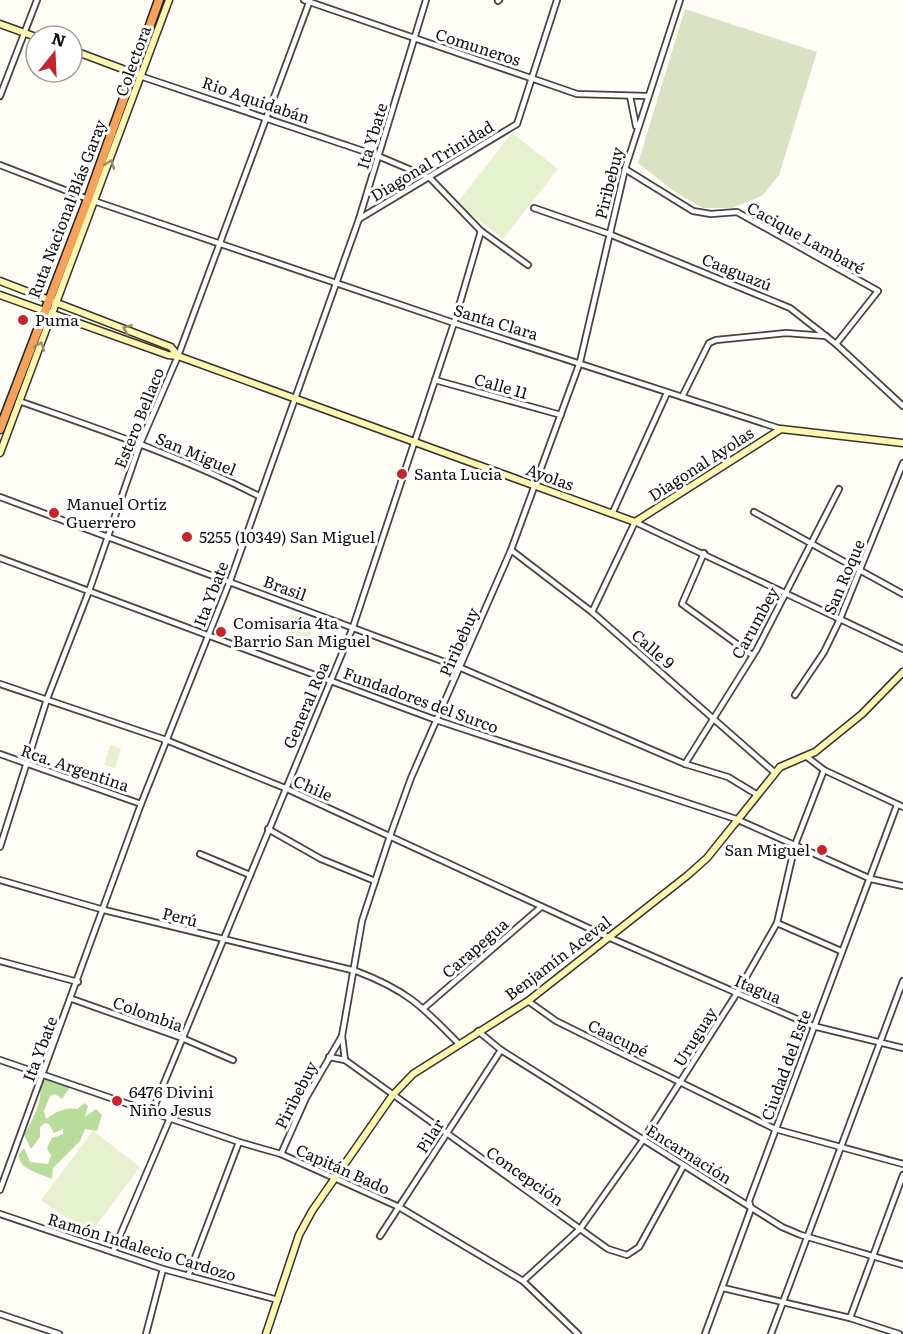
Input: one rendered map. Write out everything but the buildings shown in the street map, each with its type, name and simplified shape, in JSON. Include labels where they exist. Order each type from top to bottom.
[{"type":"highway","name":"Ruta Nacional Blás Garay","points":[[0,429],[92,200],[139,75],[159,0]]},
{"type":"street","points":[[28,24],[38,0]]},
{"type":"street","name":"Colectora","points":[[139,75],[169,0]]},
{"type":"street","name":"Ita Ybate","points":[[0,1190],[72,999],[141,804],[230,581],[293,398],[337,283],[426,0]]},
{"type":"street","points":[[532,78],[557,0]]},
{"type":"street","name":"Piribebuy","points":[[280,1154],[306,1098],[342,1035],[356,971],[362,921],[390,836],[436,720],[461,668],[511,550],[580,362],[636,129],[680,0]]},
{"type":"street","name":"Comuneros","points":[[308,1],[577,94],[647,96]]},
{"type":"street","name":"Estero Bellaco","points":[[0,847],[47,699],[89,591],[140,444],[178,356],[308,1]]},
{"type":"street","points":[[0,24],[24,33],[0,96]]},
{"type":"street","name":"Rio Aquidabán","points":[[84,54],[378,156],[430,178]]},
{"type":"street","name":"Diagonal Trinidad","points":[[359,219],[517,124],[532,78]]},
{"type":"street","name":"Piribebuy","points":[[630,96],[636,129]]},
{"type":"street","name":"Santa Clara","points":[[0,165],[92,200],[454,323],[781,429],[903,443]]},
{"type":"street","name":"Cacique Lambaré","points":[[625,169],[693,211],[711,214],[737,212],[878,291],[836,344]]},
{"type":"street","points":[[430,178],[481,231],[528,266]]},
{"type":"street","name":"Caaguazú","points":[[534,208],[609,234],[790,308],[836,344],[903,406]]},
{"type":"street","name":"General Roa","points":[[152,1112],[329,679],[353,627],[454,323],[481,231]]},
{"type":"street","points":[[0,281],[53,299],[171,347],[178,356]]},
{"type":"street","points":[[0,295],[168,355],[178,356]]},
{"type":"street","points":[[0,453],[48,312]]},
{"type":"street","points":[[682,397],[703,350],[716,340],[786,333],[826,336]]},
{"type":"street","name":"Ayolas","points":[[178,356],[634,522],[704,553],[903,649]]},
{"type":"street","name":"Calle 11","points":[[435,380],[561,415]]},
{"type":"street","points":[[612,514],[667,393]]},
{"type":"street","name":"San Miguel","points":[[19,401],[140,444],[218,475],[260,496]]},
{"type":"street","name":"Diagonal Ayolas","points":[[634,522],[781,429]]},
{"type":"street","name":"San Roque","points":[[795,695],[824,652],[840,619],[903,463]]},
{"type":"street","name":"Carumbey","points":[[685,764],[752,655],[839,489]]},
{"type":"street","name":"Brasil","points":[[0,497],[461,668],[685,764],[728,777],[756,794]]},
{"type":"street","points":[[754,512],[903,594]]},
{"type":"street","points":[[592,612],[634,522]]},
{"type":"street","name":"Calle 9","points":[[511,550],[592,612],[774,772]]},
{"type":"street","points":[[704,553],[682,604],[752,655]]},
{"type":"street","name":"Fundadores del Surco","points":[[0,558],[436,720],[736,819],[868,878],[903,886]]},
{"type":"street","name":"Benjamín Aceval","points":[[266,1334],[279,1301],[299,1235],[334,1179],[392,1096],[413,1074],[458,1043],[528,1001],[707,858],[774,772],[793,760],[807,757],[862,714],[903,672]]},
{"type":"street","name":"Chile","points":[[0,684],[166,740],[285,788],[608,937]]},
{"type":"street","name":"Rca. Argentina","points":[[0,754],[141,804]]},
{"type":"street","points":[[807,757],[824,770],[900,806]]},
{"type":"street","name":"Uruguay","points":[[524,1281],[580,1229],[644,1140],[737,993],[777,923],[795,845],[824,770]]},
{"type":"street","name":"Ciudad del Este","points":[[705,1334],[751,1209],[750,1201],[813,1026],[868,878],[900,806]]},
{"type":"street","points":[[268,829],[321,859],[375,881]]},
{"type":"street","points":[[200,854],[250,874]]},
{"type":"street","name":"Perú","points":[[0,880],[104,910],[356,971],[393,986],[424,1008],[458,1043]]},
{"type":"street","name":"Carapegua","points":[[424,1008],[541,907]]},
{"type":"street","points":[[777,923],[841,951]]},
{"type":"street","name":"Itagua","points":[[608,937],[813,1026],[903,1048]]},
{"type":"street","points":[[0,960],[78,982]]},
{"type":"street","points":[[771,1334],[903,981]]},
{"type":"street","name":"Colombia","points":[[72,999],[182,1038],[233,1059]]},
{"type":"street","name":"Caacupé","points":[[528,1001],[556,1021],[775,1129],[903,1164]]},
{"type":"street","name":"Encarnación","points":[[477,1031],[501,1050],[782,1227],[903,1265]]},
{"type":"street","points":[[329,1057],[345,1060],[342,1035]]},
{"type":"street","name":"Pilar","points":[[380,1236],[501,1050]]},
{"type":"street","name":"Capitán Bado","points":[[0,1060],[280,1154],[399,1207],[524,1281],[578,1334]]},
{"type":"street","name":"Concepción","points":[[345,1060],[392,1096],[608,1249],[627,1255],[639,1247],[684,1165]]},
{"type":"street","points":[[113,1252],[170,1118]]},
{"type":"street","points":[[188,1276],[239,1142]]},
{"type":"street","points":[[850,1318],[903,1175]]},
{"type":"street","name":"Ramón Indalecio Cardozo","points":[[0,1214],[163,1269],[279,1301]]},
{"type":"street","points":[[147,1334],[163,1269]]},
{"type":"street","points":[[723,1288],[850,1318],[899,1334]]},
{"type":"street","points":[[0,1314],[59,1334]]},
{"type":"street","points":[[565,1334],[571,1327]]},
{"type":"green space","points":[[685,9],[817,52],[779,175],[762,196],[732,208],[703,208],[675,192],[638,163]]},
{"type":"green space","points":[[512,133],[558,169],[503,239],[457,203]]},
{"type":"green space","points":[[290,614],[315,623],[308,641],[283,632]]},
{"type":"green space","points":[[110,745],[121,748],[115,768],[104,765]]},
{"type":"green space","points":[[44,1077],[70,1087],[62,1099],[55,1094],[50,1096],[44,1111],[46,1119],[63,1110],[77,1109],[85,1103],[88,1106],[85,1117],[96,1109],[102,1115],[97,1131],[85,1129],[80,1141],[53,1168],[52,1179],[26,1167],[19,1159],[19,1154],[24,1148],[30,1162],[48,1164],[51,1155],[47,1149],[50,1141],[63,1134],[63,1129],[54,1133],[49,1124],[45,1123],[40,1127],[40,1137],[31,1149],[24,1135],[36,1110],[40,1096],[39,1084]]},
{"type":"green space","points":[[93,1131],[140,1167],[89,1235],[41,1200]]},
{"type":"place","name":"Puma","points":[[23,320]]},
{"type":"place","name":"Santa Lucia","points":[[402,474]]},
{"type":"place","name":"Manuel Ortiz Guerrero","points":[[54,513]]},
{"type":"place","name":"5255 (10349) San Miguel","points":[[187,537]]},
{"type":"place","name":"Comisaría 4ta Barrio San Miguel","points":[[221,632]]},
{"type":"place","name":"San Miguel","points":[[822,850]]},
{"type":"place","name":"6476 Divini Niño Jesus","points":[[117,1101]]}]
